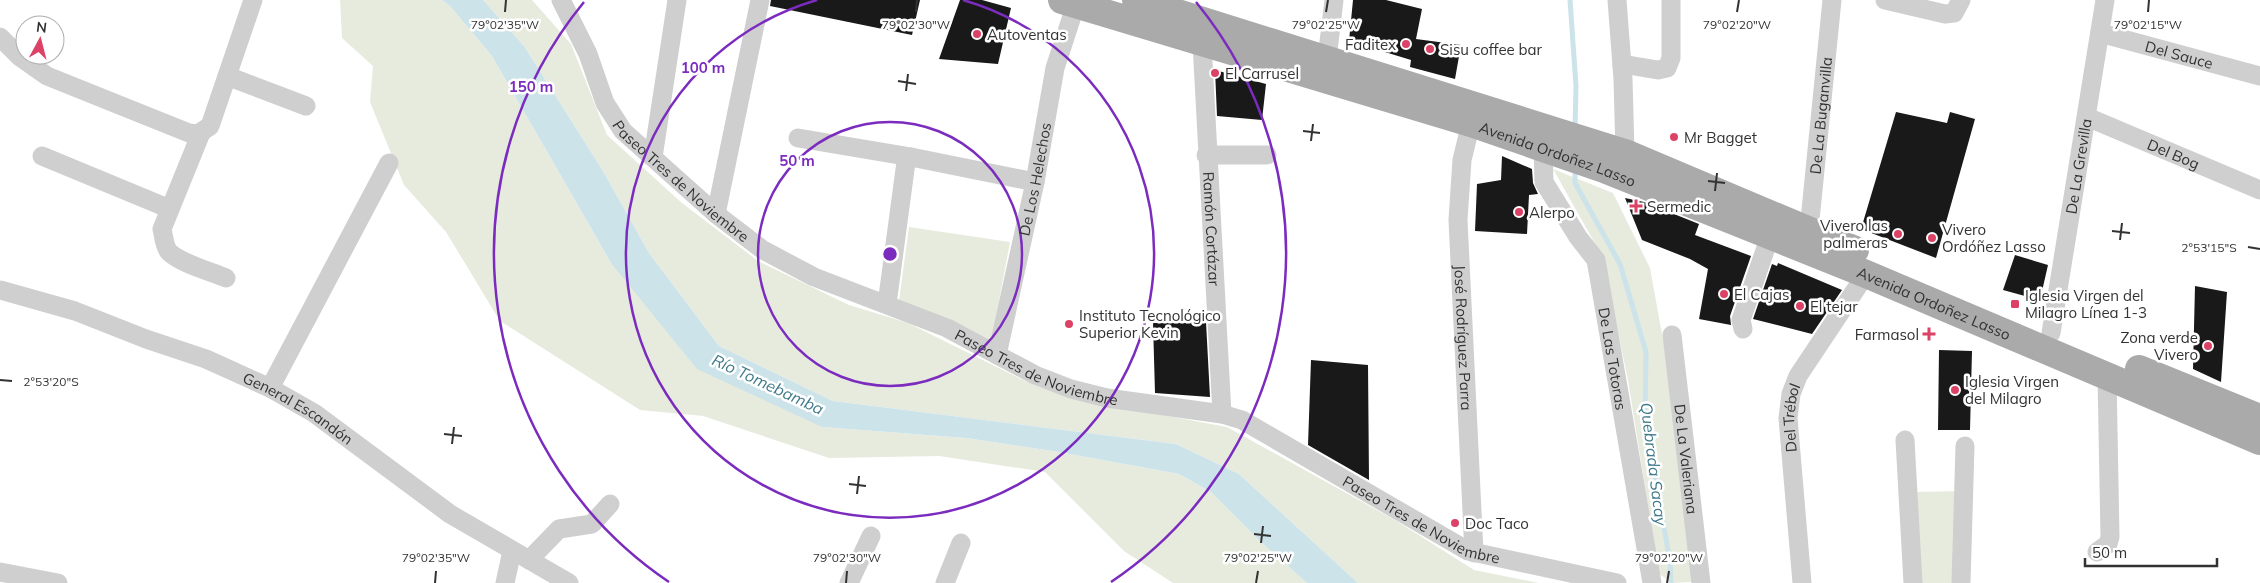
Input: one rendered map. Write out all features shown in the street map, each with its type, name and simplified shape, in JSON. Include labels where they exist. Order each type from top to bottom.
[{"type":"main road","name":"Avenida Ordoñez Lasso","points":[[1136,0],[1174,6],[1542,136],[1613,157],[1809,230],[2051,333],[2260,418]]},
{"type":"main road","name":"Avenida Ordoñez Lasso","points":[[1069,2],[1471,123],[1542,136]]},
{"type":"main road","name":"Avenida Ordoñez Lasso","points":[[1613,157],[1770,236],[1866,274],[2260,441]]},
{"type":"street","points":[[226,278],[170,252],[164,242],[162,229],[201,133],[210,126],[253,0]]},
{"type":"street","name":"Paseo Tres de Noviembre","points":[[561,0],[588,54],[605,103],[613,118],[634,142],[716,214],[763,250],[786,263],[814,277],[947,328],[1035,375],[1071,389],[1108,398],[1222,414],[1242,420],[1461,548],[1474,553],[1617,583]]},
{"type":"street","points":[[652,158],[677,0]]},
{"type":"street","points":[[716,214],[760,0]]},
{"type":"street","points":[[1327,59],[1334,0]]},
{"type":"street","points":[[1613,157],[1622,64],[1617,0]]},
{"type":"street","points":[[1622,64],[1658,70],[1667,68],[1670,58],[1670,0]]},
{"type":"street","name":"De La Buganvilla","points":[[1809,230],[1832,0]]},
{"type":"street","points":[[1885,0],[1946,14],[1954,13],[1961,0]]},
{"type":"street","name":"De La Grevilla","points":[[2051,333],[2105,0]]},
{"type":"street","name":"De Los Helechos","points":[[997,355],[1035,182],[1055,68],[1069,2]]},
{"type":"street","name":"Del Sauce","points":[[2100,32],[2260,76]]},
{"type":"street","points":[[0,36],[20,57],[47,76],[189,133],[201,133]]},
{"type":"street","name":"Ramón Cortázar","points":[[1202,43],[1206,155],[1222,414]]},
{"type":"street","points":[[227,76],[306,106]]},
{"type":"street","name":"Del Bog","points":[[2087,117],[2260,190]]},
{"type":"street","name":"José Rodríguez Parra","points":[[1471,123],[1462,160],[1458,220],[1474,553]]},
{"type":"street","name":"De Las Totoras","points":[[1542,136],[1544,182],[1578,237],[1596,260],[1652,583]]},
{"type":"street","points":[[798,138],[911,157],[1035,182]]},
{"type":"street","points":[[1206,155],[1267,155]]},
{"type":"street","points":[[42,156],[170,209]]},
{"type":"street","points":[[887,304],[906,162],[911,157]]},
{"type":"street","points":[[270,388],[389,163]]},
{"type":"street","points":[[1743,329],[1741,320],[1770,236]]},
{"type":"street","name":"Del Trébol","points":[[1802,583],[1788,418],[1790,394],[1798,376],[1866,274]]},
{"type":"street","name":"General Escandón","points":[[0,290],[75,311],[146,340],[206,359],[270,388],[314,413],[450,514],[569,583]]},
{"type":"street","name":"De La Valeriana","points":[[1672,335],[1701,583]]},
{"type":"street","points":[[2097,552],[2108,544],[2110,537],[2107,376]]},
{"type":"street","points":[[1905,440],[1913,583]]},
{"type":"street","points":[[1961,583],[1965,446]]},
{"type":"street","points":[[505,583],[520,556],[559,529],[592,524],[610,504]]},
{"type":"street","points":[[849,583],[871,536]]},
{"type":"street","points":[[944,583],[961,543]]},
{"type":"street","points":[[0,572],[58,583]]},
{"type":"shaded area","points":[[340,0],[442,0],[450,6],[492,56],[611,263],[822,427],[966,438],[1059,452],[1179,474],[1211,492],[1262,543],[1307,583],[1173,583],[1124,551],[1045,472],[939,456],[829,458],[703,416],[640,410],[500,321],[446,232],[404,185],[370,102],[373,66],[342,38]]},
{"type":"shaded area","points":[[483,0],[532,0],[571,44],[607,135],[682,203],[758,261],[849,305],[908,323],[1027,382],[1071,398],[1227,427],[1395,520],[1474,570],[1539,583],[1358,583],[1239,474],[1176,444],[833,401],[719,346],[649,253],[603,171],[524,46]]},
{"type":"shaded area","points":[[1553,169],[1613,193],[1650,268],[1664,345],[1692,582],[1673,583],[1659,574],[1628,380],[1602,256]]},
{"type":"shaded area","points":[[909,227],[1010,242],[991,344],[899,301]]},
{"type":"shaded area","points":[[1966,491],[1970,583],[1915,583],[1910,492]]},
{"type":"water","name":"Río Tomebamba","points":[[442,0],[483,0],[524,46],[603,171],[649,253],[719,346],[833,401],[1176,444],[1239,474],[1358,583],[1307,583],[1262,543],[1211,492],[1179,474],[1059,452],[966,438],[822,427],[697,369],[611,263],[492,56],[450,6]]},
{"type":"building","points":[[771,0],[920,0],[912,35],[770,6]]},
{"type":"building","name":"Autoventas","points":[[960,0],[982,0],[1011,8],[998,64],[939,59]]},
{"type":"building","points":[[1353,0],[1386,0],[1422,9],[1416,39],[1461,45],[1455,79],[1410,67],[1411,60],[1349,41]]},
{"type":"building","points":[[1215,70],[1266,84],[1262,120],[1217,116]]},
{"type":"building","points":[[1896,112],[1947,123],[1950,112],[1975,119],[1936,258],[1861,229]]},
{"type":"building","points":[[1502,156],[1532,169],[1533,183],[1538,194],[1529,195],[1527,234],[1475,231],[1477,184],[1501,180]]},
{"type":"building","points":[[1625,198],[1644,202],[1699,224],[1695,235],[1751,256],[1730,316],[1731,325],[1699,319],[1708,269],[1690,259],[1642,240]]},
{"type":"building","points":[[2015,255],[2048,265],[2040,300],[2003,290]]},
{"type":"building","name":"El tejar","points":[[1778,263],[1842,290],[1812,334],[1753,319],[1772,264],[1777,266]]},
{"type":"building","points":[[2195,286],[2227,292],[2221,382],[2193,369]]},
{"type":"building","points":[[1206,322],[1210,397],[1155,393],[1153,323]]},
{"type":"building","name":"Iglesia Virgen del Milagro","points":[[1939,350],[1972,351],[1970,430],[1938,430]]},
{"type":"building","points":[[1311,360],[1368,365],[1369,480],[1308,445]]},
{"type":"waterway","name":"Quebrada Sacay","points":[[1570,0],[1576,86],[1575,129]]},
{"type":"waterway","name":"Quebrada Sacay","points":[[1575,168],[1575,183],[1620,264],[1646,352],[1645,416],[1670,562],[1671,583]]},
{"type":"place","name":"Autoventas","points":[[977,34]]},
{"type":"place","name":"Faditex","points":[[1406,44]]},
{"type":"place","name":"Sisu coffee bar","points":[[1430,49]]},
{"type":"place","name":"El Carrusel","points":[[1215,73]]},
{"type":"place","name":"Mr Bagget","points":[[1674,137]]},
{"type":"place","name":"Sermedic","points":[[1636,206]]},
{"type":"place","name":"Alerpo","points":[[1519,212]]},
{"type":"place","name":"Vivero las palmeras","points":[[1898,234]]},
{"type":"place","name":"Vivero Ordóñez Lasso","points":[[1932,238]]},
{"type":"place","name":"El Cajas","points":[[1724,294]]},
{"type":"place","name":"Iglesia Virgen del Milagro Línea 1-3","points":[[2015,304]]},
{"type":"place","name":"El tejar","points":[[1800,306]]},
{"type":"place","name":"Instituto Tecnológico Superior Kevin","points":[[1069,324]]},
{"type":"place","name":"Farmasol","points":[[1929,334]]},
{"type":"place","name":"Zona verde Vivero","points":[[2208,346]]},
{"type":"place","name":"Iglesia Virgen del Milagro","points":[[1955,390]]},
{"type":"place","name":"Doc Taco","points":[[1455,523]]}]
